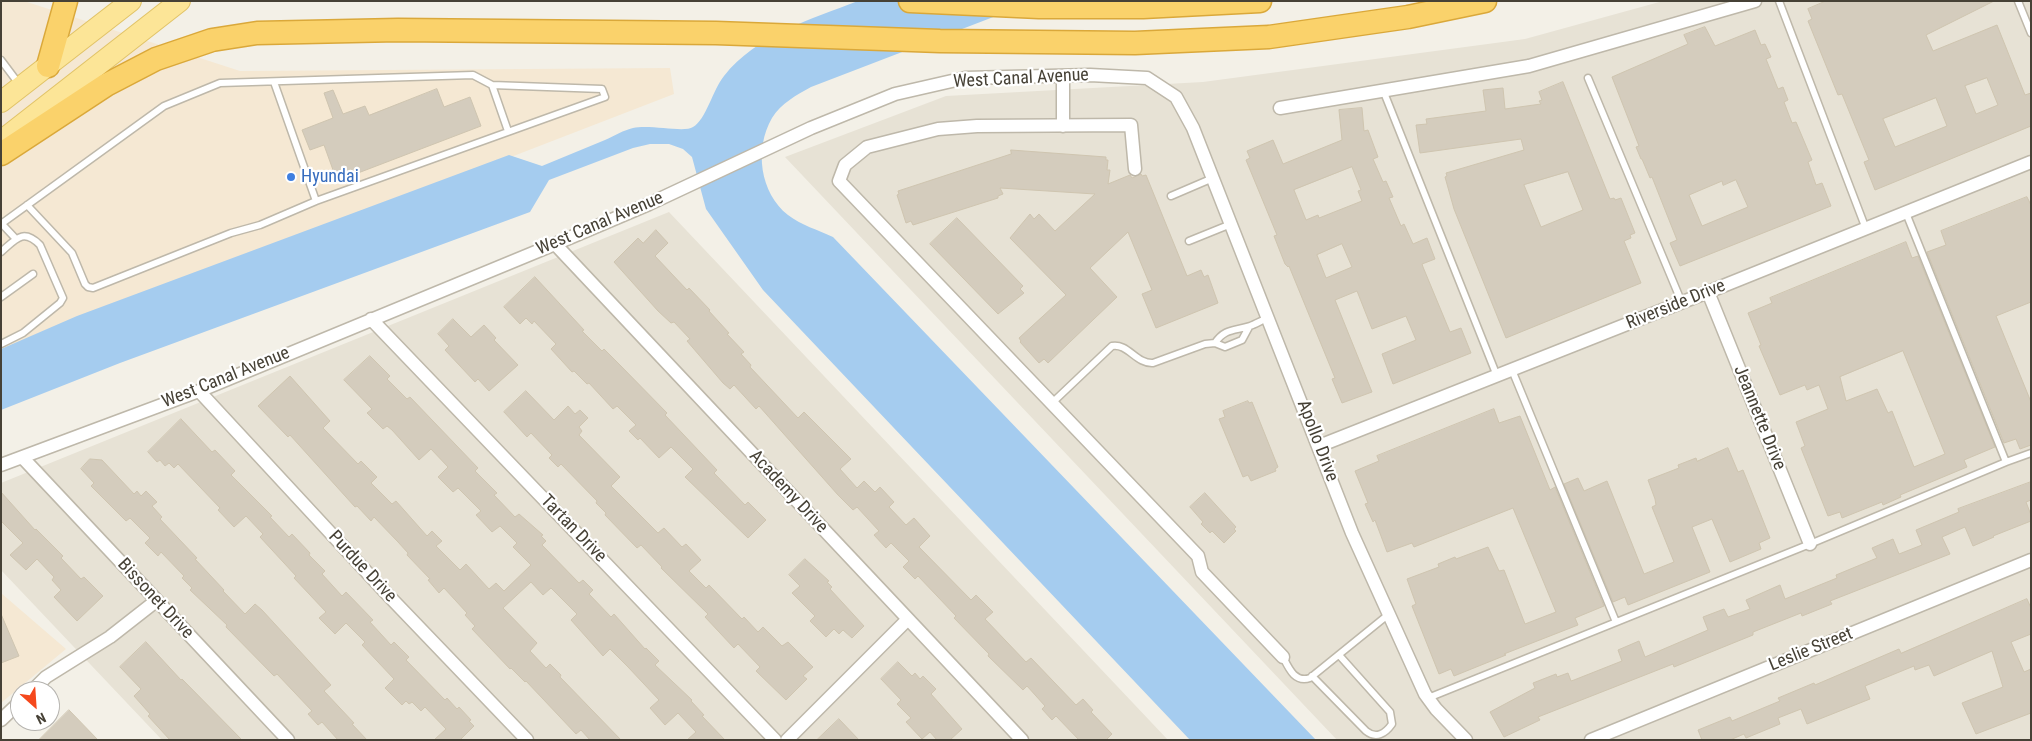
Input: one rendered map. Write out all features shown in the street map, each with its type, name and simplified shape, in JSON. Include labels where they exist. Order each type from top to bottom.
[{"type":"highway","points":[[48,66],[66,1]]},
{"type":"highway","points":[[910,1],[1039,7],[1114,7],[1260,1]]},
{"type":"highway","points":[[1,154],[122,76],[156,59],[212,40],[257,33],[398,30],[716,33],[921,41],[1135,44],[1269,37],[1408,17],[1484,1]]},
{"type":"main road","points":[[1,102],[131,1]]},
{"type":"main road","points":[[1,141],[180,1]]},
{"type":"street","points":[[1280,108],[1529,66],[1755,1]]},
{"type":"street","points":[[1063,76],[1063,126]]},
{"type":"street","name":"West Canal Avenue","points":[[1,465],[199,391],[555,244],[649,204],[811,128],[894,94],[965,78],[1063,76],[1147,78],[1176,96],[1193,128]]},
{"type":"street","points":[[1135,169],[1130,125],[977,126],[938,129],[867,147],[845,166],[839,180],[1198,556],[1202,572],[1284,657]]},
{"type":"street","name":"Apollo Drive","points":[[1193,128],[1352,533],[1428,698],[1466,740]]},
{"type":"street","name":"Riverside Drive","points":[[1319,446],[1682,303],[2031,162]]},
{"type":"street","name":"Academy Drive","points":[[555,244],[1022,740]]},
{"type":"street","name":"Jeannette Drive","points":[[1708,292],[1810,544]]},
{"type":"street","name":"Tartan Drive","points":[[371,319],[775,740]]},
{"type":"street","name":"Purdue Drive","points":[[199,391],[386,594],[528,740]]},
{"type":"street","name":"Bissonet Drive","points":[[22,457],[288,740]]},
{"type":"street","name":"Leslie Street","points":[[1591,740],[2031,560]]},
{"type":"street","points":[[42,681],[110,637],[156,601]]},
{"type":"street","points":[[786,740],[907,620]]},
{"type":"lane","points":[[1779,1],[1866,229]]},
{"type":"lane","points":[[2018,1],[2031,33]]},
{"type":"lane","points":[[1,60],[21,87]]},
{"type":"lane","points":[[16,239],[1,224],[27,205],[164,106],[220,83],[473,75],[492,85],[602,90],[605,97],[316,201],[260,225],[232,233],[93,288],[85,284],[72,253],[27,205]]},
{"type":"lane","points":[[1588,78],[1682,303]]},
{"type":"lane","points":[[274,82],[316,201]]},
{"type":"lane","points":[[492,85],[508,131]]},
{"type":"lane","points":[[1383,90],[1497,376]]},
{"type":"lane","points":[[1171,196],[1213,178]]},
{"type":"lane","points":[[1906,213],[2006,462]]},
{"type":"lane","points":[[1189,241],[1231,224]]},
{"type":"lane","points":[[1,252],[16,239],[26,236],[33,239],[40,246],[63,298],[60,303],[24,333],[1,344]]},
{"type":"lane","points":[[1,297],[34,274]]},
{"type":"lane","points":[[1215,343],[1221,334],[1238,328],[1249,327],[1268,318]]},
{"type":"lane","points":[[1052,403],[1112,346],[1118,345],[1123,347],[1147,364],[1205,344],[1215,343],[1225,346],[1242,340],[1249,327]]},
{"type":"lane","points":[[1512,370],[1616,622]]},
{"type":"lane","points":[[1428,698],[2031,453]]},
{"type":"lane","points":[[1284,657],[1295,676],[1305,680],[1389,614]]},
{"type":"lane","points":[[1312,676],[1371,735],[1383,734],[1392,724],[1390,712],[1339,655]]},
{"type":"shaded area","points":[[1,1],[24,1],[240,71],[670,68],[674,94],[1,354]]},
{"type":"shaded area","points":[[1663,1],[2031,1],[2031,740],[1337,740],[785,157],[946,96],[1203,82],[1525,39]]},
{"type":"shaded area","points":[[669,212],[1168,740],[162,740],[1,570],[1,483]]},
{"type":"shaded area","points":[[1,593],[66,649],[27,681],[10,681],[10,696],[1,703]]},
{"type":"water","points":[[858,1],[1035,1],[811,87],[790,100],[772,118],[766,130],[763,143],[763,170],[771,195],[779,206],[793,219],[833,237],[1316,740],[1190,740],[763,290],[706,209],[692,157],[683,149],[669,144],[650,144],[633,148],[549,180],[530,212],[120,363],[1,410],[1,349],[77,316],[509,155],[542,166],[633,128],[689,129],[702,118],[716,88],[724,76],[752,50],[786,30]]},
{"type":"building","points":[[1826,1],[1994,1],[1926,35],[1933,51],[1997,25],[2025,95],[2031,93],[2031,126],[1875,190],[1864,162],[1869,160],[1842,94],[1838,95],[1808,21],[1812,19],[1808,9]],"holes":[[[1987,78],[1998,105],[1976,114],[1965,86]],[[1936,98],[1947,126],[1895,147],[1883,119]]]},
{"type":"building","points":[[1705,27],[1715,46],[1755,30],[1761,45],[1765,44],[1771,57],[1766,59],[1778,89],[1783,87],[1788,100],[1784,102],[1792,123],[1796,122],[1812,160],[1808,162],[1816,185],[1822,183],[1831,206],[1680,266],[1670,243],[1677,240],[1652,177],[1650,178],[1636,147],[1639,146],[1612,77],[1688,44],[1684,35]],"holes":[[[1736,180],[1748,207],[1702,226],[1689,195],[1722,181],[1723,185]]]},
{"type":"building","points":[[1563,82],[1610,199],[1621,198],[1635,233],[1630,235],[1631,238],[1624,241],[1641,283],[1506,338],[1454,209],[1445,177],[1447,176],[1446,173],[1524,150],[1521,139],[1420,153],[1416,125],[1427,124],[1426,119],[1486,111],[1483,90],[1503,88],[1505,109],[1541,104],[1539,101],[1542,100],[1539,92]],"holes":[[[1568,172],[1583,210],[1541,227],[1524,185]]]},
{"type":"building","points":[[437,89],[444,107],[470,97],[481,126],[337,181],[324,145],[310,150],[302,130],[333,118],[324,93],[333,90],[343,114],[365,106],[369,115]]},
{"type":"building","points":[[1362,108],[1364,131],[1368,130],[1378,157],[1373,159],[1383,182],[1386,181],[1393,197],[1389,198],[1401,226],[1404,224],[1413,244],[1427,238],[1435,259],[1422,264],[1423,267],[1450,332],[1461,328],[1471,353],[1393,384],[1382,354],[1416,340],[1406,316],[1372,329],[1357,291],[1335,300],[1372,392],[1342,403],[1332,379],[1335,378],[1289,266],[1285,264],[1274,236],[1277,235],[1246,160],[1250,158],[1247,151],[1273,140],[1283,164],[1342,140],[1339,110]],"holes":[[[1352,167],[1361,190],[1358,191],[1362,201],[1319,218],[1318,215],[1306,220],[1294,190]],[[1342,244],[1352,267],[1326,278],[1317,255]]]},
{"type":"building","points":[[1011,150],[1106,157],[1106,160],[1108,160],[1107,170],[1110,170],[1108,184],[1130,175],[1132,178],[1141,174],[1142,176],[1146,175],[1187,276],[1201,270],[1204,277],[1208,275],[1218,303],[1156,328],[1142,294],[1152,290],[1128,232],[1090,268],[1117,297],[1048,363],[1044,359],[1039,363],[1020,342],[1019,338],[1066,295],[1010,238],[1030,214],[1034,219],[1039,214],[1055,231],[1095,194],[1000,188],[1003,194],[998,196],[998,198],[913,225],[911,221],[906,223],[897,195],[899,194],[898,191],[1011,154]]},
{"type":"building","points":[[2027,197],[2031,205],[2031,302],[1996,316],[2031,402],[2031,445],[2020,449],[2016,439],[2004,443],[1927,252],[1946,245],[1941,231]]},
{"type":"building","points":[[957,218],[1023,286],[1020,289],[1024,293],[998,314],[930,244]]},
{"type":"building","points":[[656,230],[668,243],[655,256],[687,290],[689,288],[710,310],[729,333],[727,334],[744,352],[741,354],[751,365],[750,367],[798,418],[804,412],[851,459],[840,469],[857,488],[864,481],[875,492],[880,487],[894,502],[889,507],[906,525],[914,518],[930,536],[919,547],[971,600],[976,595],[993,612],[985,619],[1026,662],[1031,658],[1076,705],[1083,699],[1093,710],[1091,712],[1112,734],[1106,740],[1079,740],[1056,716],[1052,720],[1042,709],[1045,706],[1027,686],[1023,690],[988,656],[989,654],[954,618],[956,616],[918,576],[915,579],[903,567],[909,561],[891,543],[886,548],[874,535],[879,531],[857,507],[853,510],[838,495],[759,406],[756,409],[734,385],[730,389],[723,383],[687,341],[690,339],[674,322],[671,323],[658,311],[614,262],[638,238],[643,243]]},
{"type":"building","points":[[1906,242],[1912,258],[1918,256],[1995,447],[1964,460],[1967,467],[1900,495],[1901,497],[1883,505],[1882,502],[1842,518],[1840,512],[1828,516],[1801,448],[1805,446],[1796,422],[1828,409],[1819,385],[1807,390],[1805,385],[1780,395],[1759,346],[1761,345],[1748,313],[1772,303],[1770,298]],"holes":[[[1903,351],[1945,454],[1914,467],[1892,411],[1888,413],[1877,389],[1846,401],[1840,377]]]},
{"type":"building","points":[[535,277],[584,330],[582,331],[602,351],[604,349],[667,413],[665,415],[717,470],[714,473],[745,505],[748,502],[766,520],[748,538],[685,477],[693,469],[671,447],[659,458],[640,438],[638,440],[629,431],[636,425],[617,406],[613,409],[589,383],[587,384],[574,371],[572,372],[551,349],[556,344],[534,321],[532,324],[526,318],[520,324],[504,307]]},
{"type":"building","points":[[453,319],[471,337],[484,325],[496,338],[494,340],[518,365],[489,391],[478,379],[475,382],[445,350],[449,346],[438,334]]},
{"type":"building","points":[[370,356],[390,376],[387,379],[407,399],[410,397],[478,468],[475,471],[497,493],[494,495],[515,517],[519,514],[543,535],[541,536],[546,541],[542,545],[579,583],[583,580],[593,590],[589,594],[611,617],[614,614],[645,649],[659,661],[655,665],[692,700],[704,715],[702,716],[725,740],[687,740],[696,732],[678,713],[665,725],[650,708],[659,700],[610,649],[603,656],[571,620],[577,614],[551,588],[543,595],[531,582],[503,608],[537,643],[530,651],[546,668],[550,664],[561,675],[560,677],[621,740],[590,740],[581,730],[576,734],[526,681],[510,669],[472,629],[475,626],[465,615],[467,613],[444,588],[439,593],[428,580],[430,579],[407,555],[408,553],[374,517],[371,521],[357,506],[355,507],[290,435],[288,437],[258,406],[290,376],[330,421],[323,428],[358,464],[361,461],[377,477],[371,483],[392,504],[396,501],[427,536],[432,531],[442,541],[436,546],[460,570],[466,564],[489,589],[496,583],[504,591],[531,565],[513,547],[517,543],[500,526],[492,532],[476,515],[481,511],[458,488],[453,492],[438,477],[448,467],[431,449],[419,460],[392,430],[387,426],[383,429],[367,413],[372,409],[344,380]]},
{"type":"building","points":[[526,391],[554,420],[568,406],[575,414],[580,410],[588,418],[579,427],[582,431],[579,435],[620,477],[611,486],[658,533],[664,528],[682,547],[686,544],[701,560],[689,571],[706,588],[709,585],[742,619],[744,617],[758,632],[763,627],[782,646],[788,642],[813,667],[803,676],[807,679],[786,700],[756,671],[760,667],[738,644],[734,648],[705,617],[708,614],[661,568],[641,545],[637,548],[605,515],[606,513],[596,503],[597,501],[561,464],[558,467],[549,458],[552,455],[531,433],[527,437],[504,412]]},
{"type":"building","points":[[1248,401],[1249,403],[1252,402],[1278,467],[1275,469],[1276,471],[1251,481],[1248,475],[1243,477],[1219,419],[1225,417],[1223,411]]},
{"type":"building","points":[[1494,409],[1499,423],[1520,416],[1550,490],[1555,487],[1604,606],[1575,618],[1578,625],[1504,654],[1506,655],[1454,676],[1451,669],[1439,674],[1412,606],[1416,604],[1407,579],[1439,567],[1438,564],[1455,557],[1456,559],[1488,547],[1499,571],[1504,570],[1525,624],[1556,612],[1513,508],[1414,547],[1412,543],[1387,552],[1375,520],[1373,522],[1365,504],[1368,503],[1355,471],[1379,461],[1377,456]]},
{"type":"building","points":[[181,419],[212,452],[215,450],[235,471],[231,475],[272,516],[270,517],[289,537],[292,534],[310,553],[309,555],[325,571],[322,574],[342,596],[346,592],[373,620],[370,622],[391,645],[394,642],[409,657],[406,660],[445,700],[447,698],[457,709],[459,707],[471,720],[469,721],[474,726],[460,740],[434,740],[446,729],[425,707],[421,711],[412,702],[409,704],[406,701],[402,705],[385,688],[394,679],[362,645],[365,642],[346,623],[335,634],[319,618],[326,612],[294,578],[296,576],[260,537],[263,534],[246,516],[234,527],[218,510],[220,508],[178,464],[174,468],[169,463],[165,466],[160,460],[157,462],[148,452]]},
{"type":"building","points":[[1728,448],[1738,472],[1743,470],[1770,538],[1759,543],[1761,549],[1730,562],[1712,519],[1692,527],[1710,572],[1628,605],[1625,597],[1613,602],[1564,484],[1578,478],[1584,491],[1607,481],[1644,574],[1674,562],[1652,507],[1656,505],[1648,480],[1679,468],[1678,465],[1696,458],[1697,461]]},
{"type":"building","points":[[90,459],[102,460],[134,494],[137,491],[141,496],[146,491],[157,502],[152,506],[162,517],[160,519],[197,558],[195,559],[223,591],[245,614],[255,604],[262,610],[331,685],[324,691],[367,740],[338,740],[322,722],[318,725],[308,714],[312,711],[277,674],[274,676],[226,627],[227,625],[190,590],[192,588],[182,578],[184,576],[161,552],[158,556],[145,543],[150,538],[130,518],[126,521],[91,486],[94,483],[81,469]]},
{"type":"building","points":[[2031,482],[2031,500],[2026,502],[2031,515],[2031,521],[1973,546],[1965,527],[1942,537],[1950,554],[1830,601],[1832,604],[1802,616],[1801,613],[1753,632],[1753,635],[1674,667],[1673,664],[1538,717],[1540,720],[1504,737],[1490,712],[1535,688],[1533,683],[1556,674],[1557,677],[1568,673],[1571,681],[1622,661],[1618,650],[1639,641],[1645,657],[1708,630],[1703,617],[1724,609],[1728,617],[1750,609],[1746,600],[1780,585],[1785,599],[1837,578],[1836,575],[1877,558],[1872,548],[1893,539],[1899,554],[1922,545],[1916,530],[1959,512],[1958,509]]},
{"type":"building","points":[[1,492],[35,530],[63,556],[61,558],[81,579],[84,577],[103,596],[77,621],[54,597],[61,590],[52,580],[54,577],[37,559],[26,570],[10,555],[23,543],[1,521]]},
{"type":"building","points":[[1205,493],[1236,527],[1234,529],[1236,531],[1224,543],[1212,531],[1210,533],[1201,524],[1203,522],[1190,507]]},
{"type":"building","points":[[805,559],[829,581],[827,582],[832,587],[830,589],[864,626],[852,638],[843,630],[839,634],[834,629],[826,637],[810,621],[815,616],[792,593],[800,586],[789,575]]},
{"type":"building","points":[[2027,599],[2031,608],[2031,634],[2011,642],[2024,672],[2031,669],[2031,713],[1976,734],[1962,703],[2003,687],[1992,651],[1934,676],[1929,665],[1915,670],[1914,666],[1865,686],[1870,699],[1807,724],[1801,709],[1778,718],[1780,724],[1746,738],[1744,734],[1730,740],[1702,740],[1698,730],[1730,717],[1732,721],[1780,701],[1778,698],[1814,683],[1815,685],[1899,649],[1901,653]]},
{"type":"building","points":[[1,614],[19,656],[1,663]]},
{"type":"building","points":[[146,642],[181,680],[242,740],[170,740],[148,716],[150,714],[134,696],[141,689],[120,667]]},
{"type":"building","points":[[898,662],[912,676],[915,673],[920,679],[923,676],[936,689],[931,694],[962,729],[950,740],[937,740],[930,732],[922,739],[906,722],[911,718],[897,704],[901,700],[881,679]]},
{"type":"building","points":[[69,710],[98,740],[39,740],[48,731],[60,731],[60,719]]},
{"type":"building","points":[[839,719],[859,740],[817,740]]},
{"type":"place","name":"Hyundai","points":[[291,177]]}]
